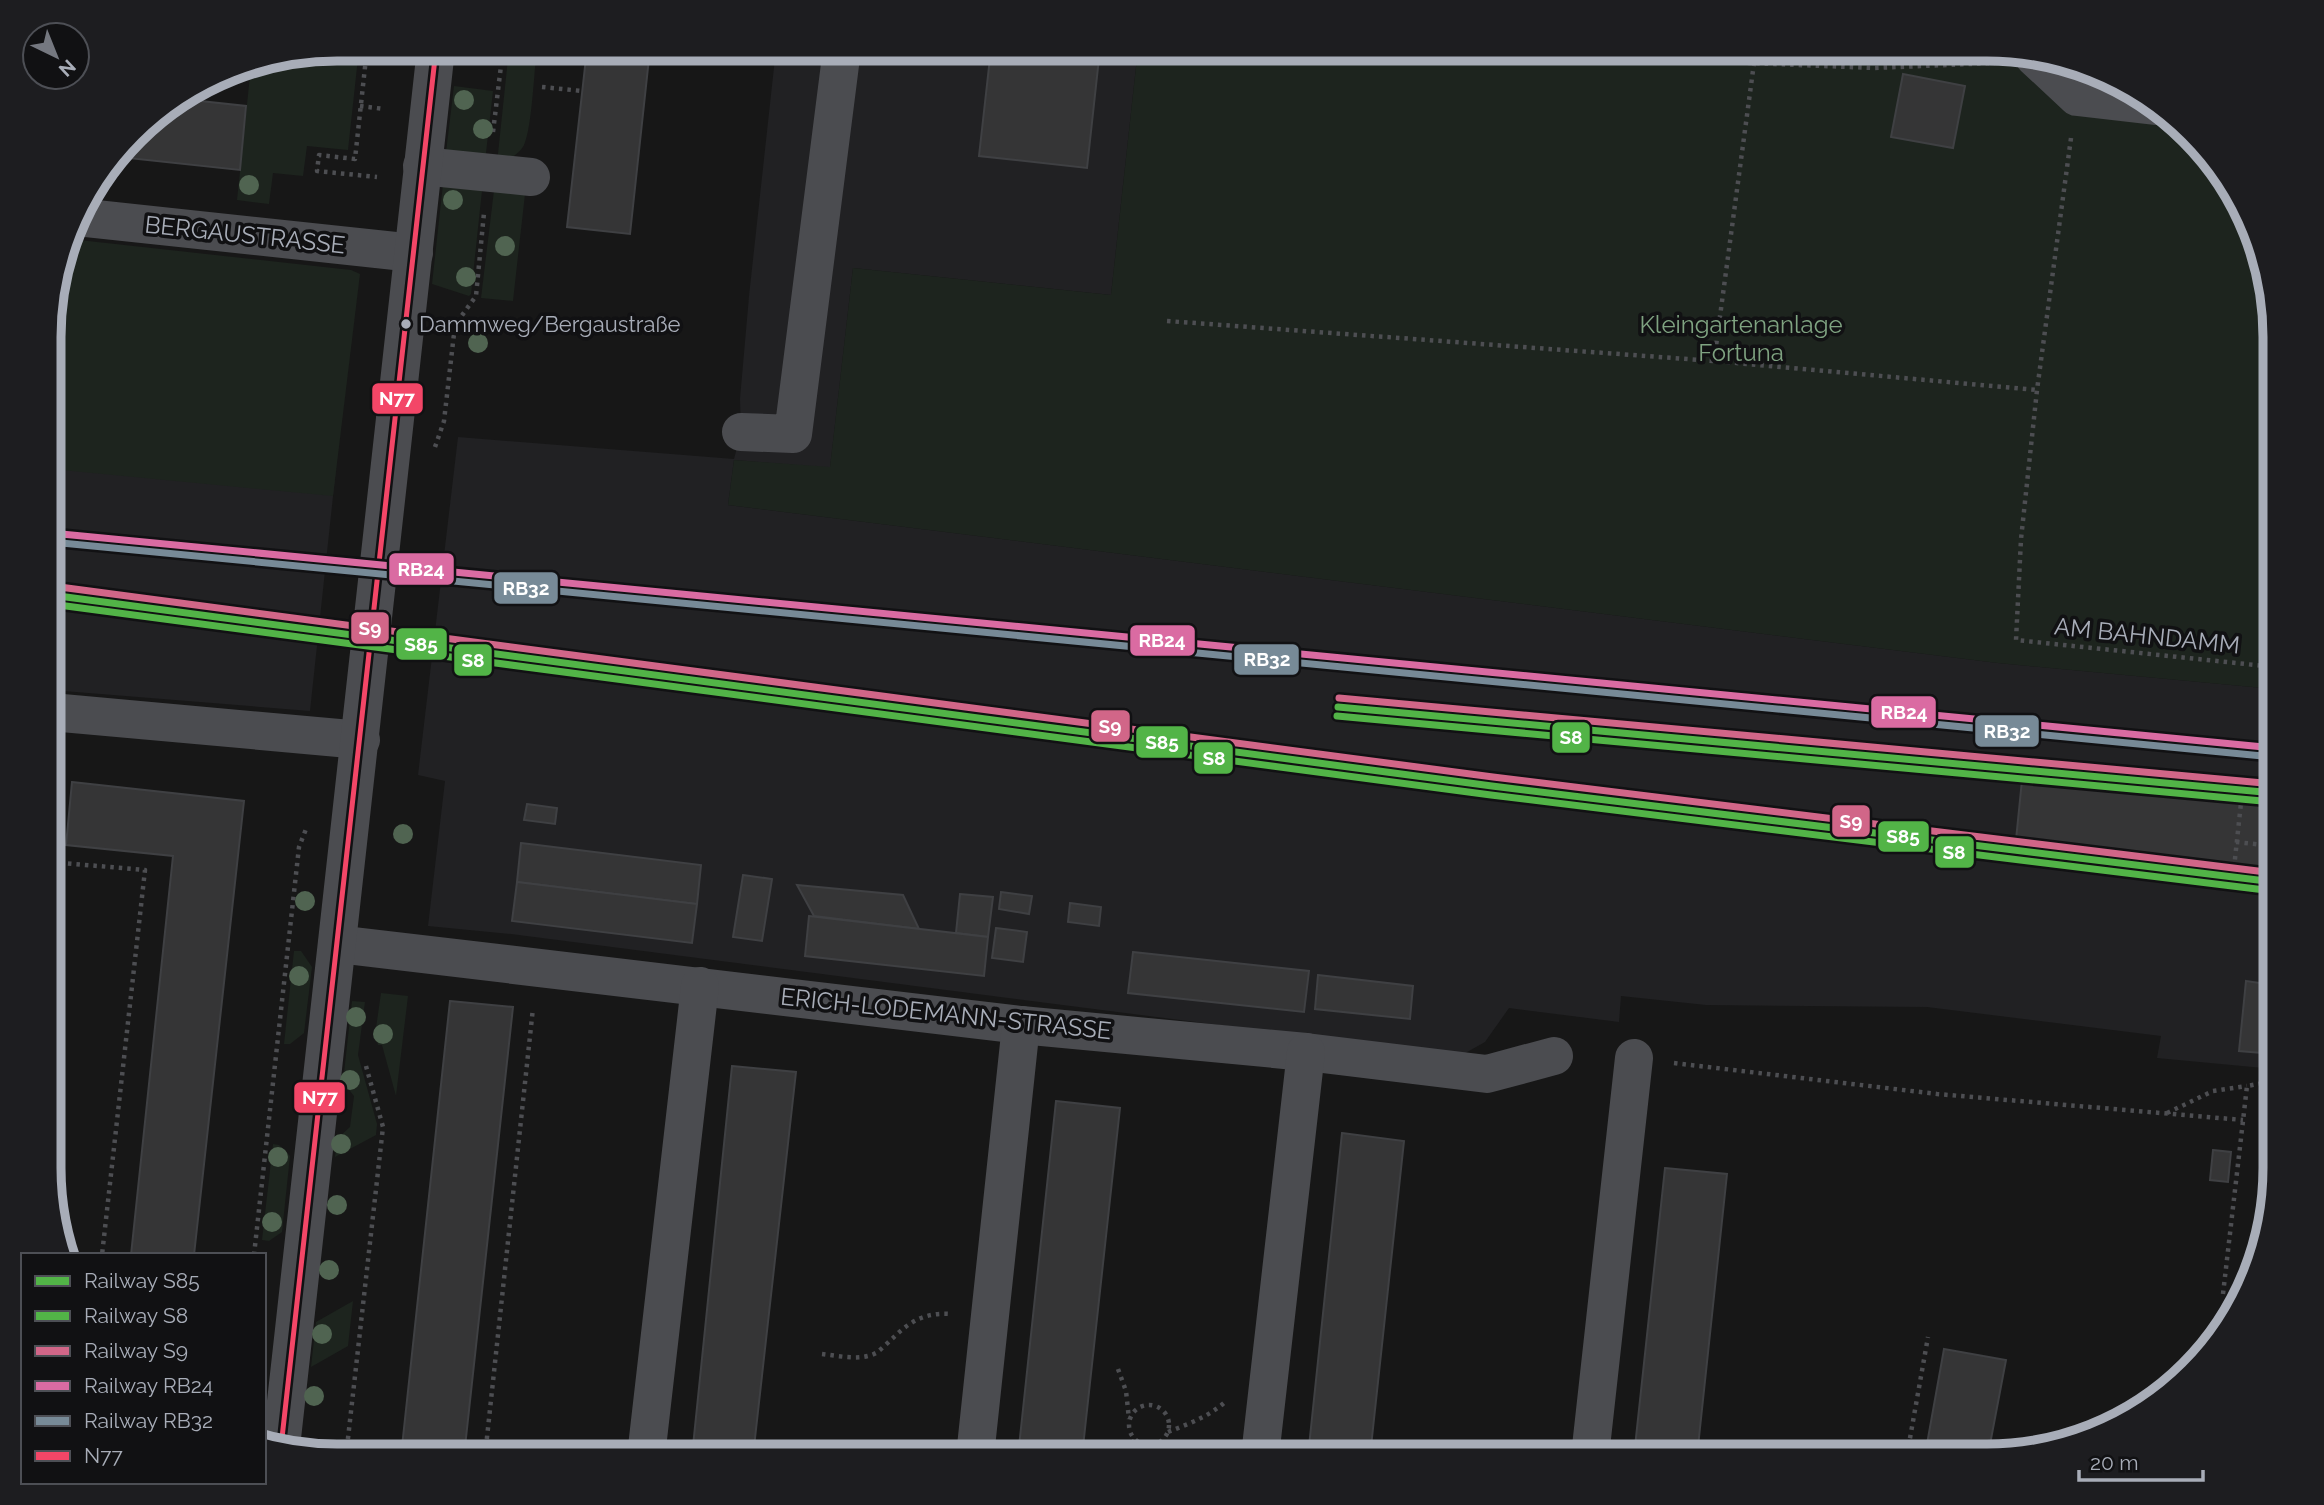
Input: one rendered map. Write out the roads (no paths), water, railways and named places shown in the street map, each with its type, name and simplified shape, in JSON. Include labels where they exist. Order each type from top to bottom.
[{"type":"street","points":[[282,1438],[435,61]]},
{"type":"street","points":[[741,432],[793,434],[840,61]]},
{"type":"street","points":[[2045,68],[2077,97],[2133,103]]},
{"type":"street","points":[[422,166],[531,177]]},
{"type":"street","name":"BERGAUSTRASSE","points":[[88,218],[414,253]]},
{"type":"street","points":[[61,713],[361,740]]},
{"type":"street","name":"ERICH-LODEMANN-STRASSE","points":[[337,944],[1021,1025],[1306,1052],[1487,1074],[1554,1056]]},
{"type":"street","points":[[647,1444],[700,986]]},
{"type":"street","points":[[976,1444],[1021,1025]]},
{"type":"street","points":[[1261,1444],[1306,1052]]},
{"type":"street","points":[[1591,1444],[1634,1058]]},
{"type":"rail line","name":"RB24","points":[[61,534],[2263,747]]},
{"type":"rail line","name":"RB32","points":[[61,543],[2263,756]]},
{"type":"rail line","name":"S9","points":[[61,587],[1493,777],[2263,872]]},
{"type":"rail line","name":"S85","points":[[61,596],[1492,786],[2263,881]]},
{"type":"rail line","name":"S8","points":[[61,605],[1491,795],[2263,890]]},
{"type":"rail line","name":"S9","points":[[1339,698],[2263,783]]},
{"type":"rail line","name":"S85","points":[[1338,707],[2263,792]]},
{"type":"rail line","name":"S8","points":[[1337,716],[2263,801]]},
{"type":"place","name":"Dammweg/Bergaustraße","points":[[406,324]]},
{"type":"park label","name":"Kleingartenanlage Fortuna","points":[[1741,339]]}]
